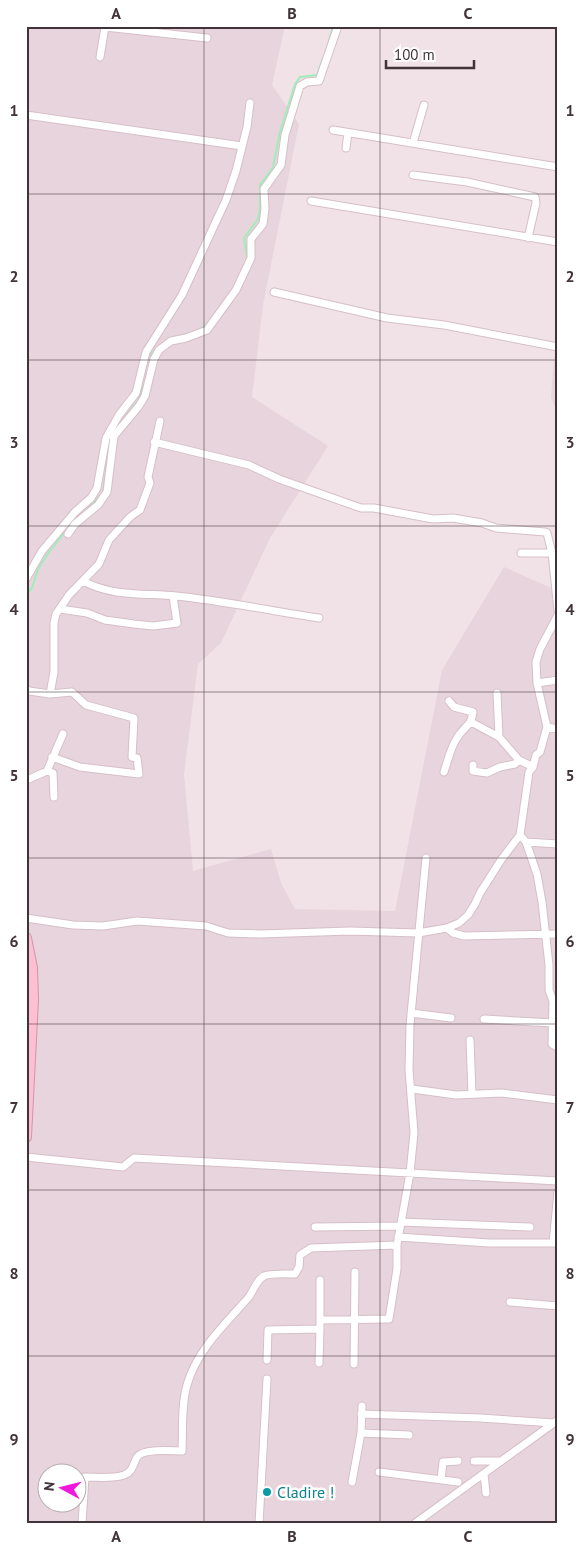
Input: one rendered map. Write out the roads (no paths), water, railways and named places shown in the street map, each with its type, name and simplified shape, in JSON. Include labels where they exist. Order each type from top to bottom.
[{"type":"main road","points":[[26,938],[32,968],[33,1000],[26,1137]]},
{"type":"street","points":[[68,534],[75,524],[98,505],[106,493],[111,435],[145,396],[154,360],[159,350],[171,341],[186,338],[207,330],[236,290],[251,258],[251,239],[263,224],[265,209],[264,188],[281,165],[285,135],[300,86],[307,82],[319,81],[338,26]]},
{"type":"street","points":[[100,57],[105,27],[207,38]]},
{"type":"street","points":[[26,580],[42,550],[60,528],[96,491],[111,435],[119,415],[136,393],[146,352],[182,295],[226,200],[247,127],[250,103]]},
{"type":"street","points":[[413,143],[424,105]]},
{"type":"street","points":[[26,115],[242,146]]},
{"type":"street","points":[[333,130],[558,167]]},
{"type":"street","points":[[346,148],[348,133]]},
{"type":"street","points":[[413,174],[467,182],[535,197],[536,203],[528,238]]},
{"type":"street","points":[[311,201],[558,242]]},
{"type":"street","points":[[274,292],[387,318],[444,325],[558,347]]},
{"type":"street","points":[[50,694],[54,672],[54,623],[56,614],[68,595],[100,564],[109,540],[130,517],[140,510],[150,484],[148,478],[154,442],[160,421]]},
{"type":"street","points":[[154,442],[249,465],[312,492],[360,508],[374,508],[433,520],[453,518],[482,523],[496,528],[545,532],[547,533],[552,553],[558,610]]},
{"type":"street","points":[[96,491],[106,493]]},
{"type":"street","points":[[521,552],[552,553]]},
{"type":"street","points":[[83,581],[97,589],[121,593],[173,596],[319,618]]},
{"type":"street","points":[[60,609],[87,613],[105,620],[153,626],[177,623],[173,596]]},
{"type":"street","points":[[26,918],[74,925],[103,926],[137,921],[206,926],[228,933],[260,934],[350,930],[418,933],[447,928],[458,923],[468,915],[480,892],[520,835],[529,772],[533,767],[536,755],[540,752],[547,727],[537,683],[536,662],[540,649],[558,615]]},
{"type":"street","points":[[537,683],[558,680]]},
{"type":"street","points":[[26,689],[50,694],[72,692],[86,705],[134,718],[132,757],[137,758],[139,774],[80,767],[52,757]]},
{"type":"street","points":[[497,693],[499,737]]},
{"type":"street","points":[[444,772],[459,734],[471,722],[474,712],[454,707],[449,701]]},
{"type":"street","points":[[471,722],[499,737],[519,760],[533,767]]},
{"type":"street","points":[[547,727],[558,729]]},
{"type":"street","points":[[47,771],[63,734]]},
{"type":"street","points":[[473,765],[473,771],[487,773],[500,767],[515,764],[519,760]]},
{"type":"street","points":[[26,779],[47,771],[53,773],[54,797]]},
{"type":"street","points":[[520,835],[526,842],[537,874],[546,936],[549,990],[554,1001],[552,1044],[558,1047]]},
{"type":"street","points":[[526,842],[558,844]]},
{"type":"street","points":[[320,1320],[389,1318],[397,1269],[398,1237],[410,1173],[414,1133],[409,1063],[411,1013],[426,858]]},
{"type":"street","points":[[447,928],[453,933],[464,936],[546,936],[558,934]]},
{"type":"street","points":[[411,1013],[451,1018]]},
{"type":"street","points":[[484,1019],[553,1023]]},
{"type":"street","points":[[470,1040],[472,1094]]},
{"type":"street","points":[[412,1089],[456,1095],[502,1093],[558,1100]]},
{"type":"street","points":[[26,1157],[123,1167],[134,1158],[558,1182]]},
{"type":"street","points":[[398,1237],[489,1243],[555,1243],[558,1192]]},
{"type":"street","points":[[315,1227],[401,1224],[530,1226]]},
{"type":"street","points":[[82,1524],[85,1477],[116,1477],[126,1475],[132,1470],[137,1456],[142,1453],[154,1450],[182,1451],[185,1396],[192,1372],[203,1349],[250,1296],[264,1276],[295,1274],[299,1268],[300,1255],[311,1248],[397,1245]]},
{"type":"street","points":[[354,1364],[356,1272]]},
{"type":"street","points":[[320,1280],[320,1363]]},
{"type":"street","points":[[510,1302],[558,1306]]},
{"type":"street","points":[[267,1360],[268,1330],[320,1329]]},
{"type":"street","points":[[259,1524],[267,1379]]},
{"type":"street","points":[[352,1482],[357,1445],[361,1433],[362,1406]]},
{"type":"street","points":[[361,1414],[556,1421]]},
{"type":"street","points":[[414,1524],[556,1421]]},
{"type":"street","points":[[361,1433],[409,1435]]},
{"type":"street","points":[[441,1480],[443,1462],[458,1461]]},
{"type":"street","points":[[474,1461],[500,1461]]},
{"type":"street","points":[[379,1472],[458,1482]]},
{"type":"street","points":[[484,1474],[486,1493]]},
{"type":"waterway","points":[[326,52],[333,26]]},
{"type":"waterway","points":[[245,263],[247,257],[244,238],[258,219],[260,185],[273,167],[280,132],[295,84],[300,77],[317,75],[323,58]]},
{"type":"waterway","points":[[199,330],[207,324]]},
{"type":"waterway","points":[[175,337],[190,333]]},
{"type":"waterway","points":[[151,357],[156,349]]},
{"type":"waterway","points":[[115,430],[139,399],[146,379]]},
{"type":"waterway","points":[[103,493],[108,458]]},
{"type":"waterway","points":[[88,509],[100,496]]},
{"type":"waterway","points":[[26,595],[32,588],[38,569],[73,522]]},
{"type":"place","name":"Cladire !","points":[[267,1492]]}]
